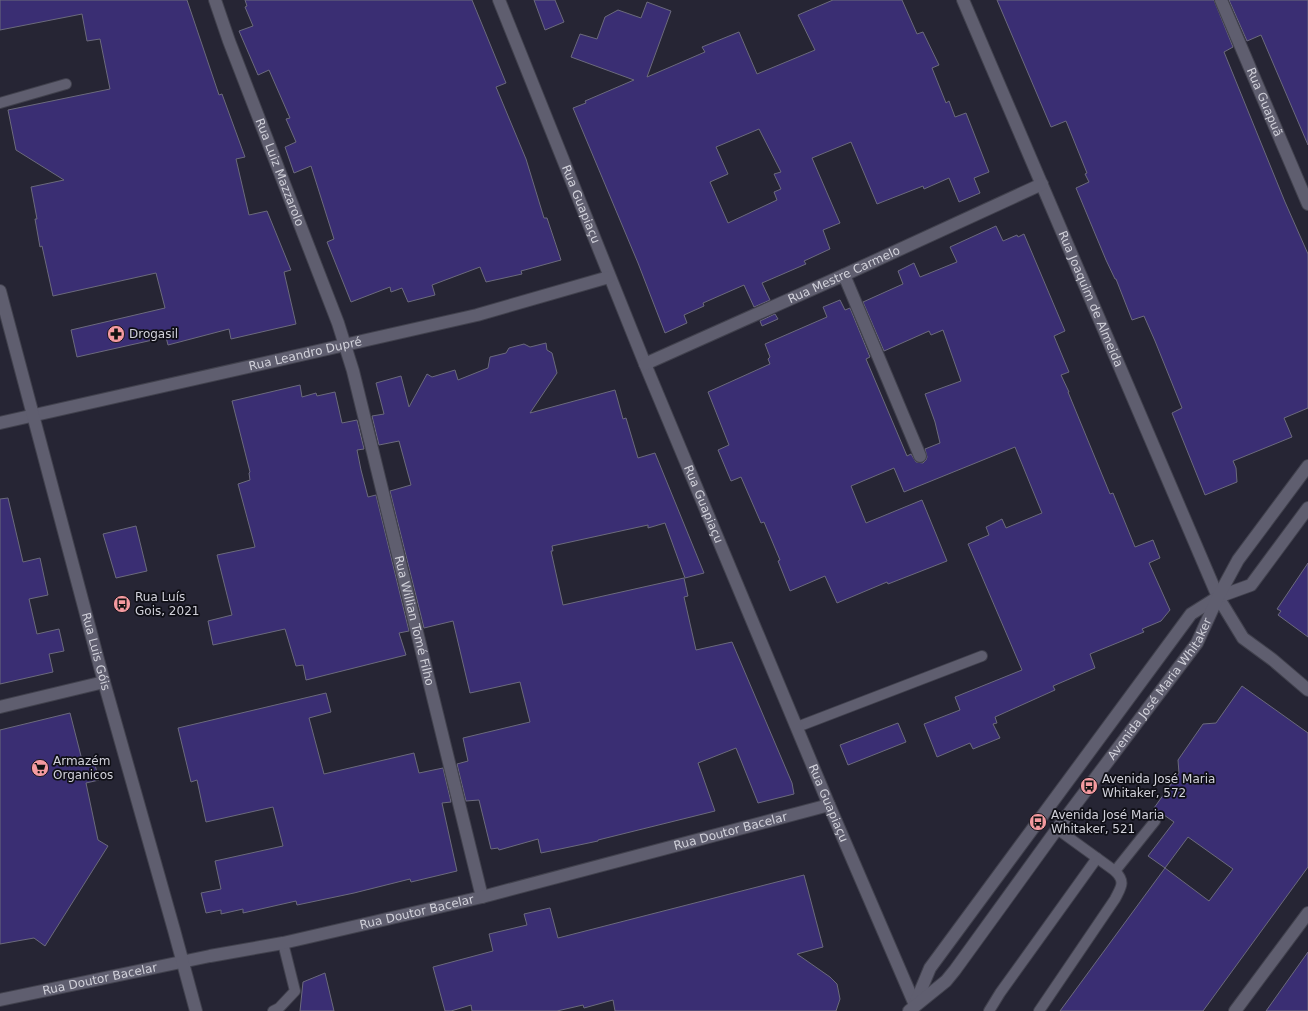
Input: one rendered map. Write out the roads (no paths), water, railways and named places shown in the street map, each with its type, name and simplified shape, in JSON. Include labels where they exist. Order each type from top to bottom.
[{"type":"street","name":"Rua Luiz Mazzarolo","points":[[215,0],[229,41],[338,323],[345,345]]},
{"type":"street","name":"Rua Guapiaçu","points":[[499,0],[609,277],[797,727],[912,1009]]},
{"type":"street","name":"Rua Joaquim de Almeida","points":[[963,0],[1218,597],[1243,638],[1273,660],[1308,690]]},
{"type":"street","name":"Rua Guapuã","points":[[1221,0],[1308,204]]},
{"type":"street","name":"Rua Mestre Carmelo","points":[[645,364],[1042,184]]},
{"type":"street","points":[[844,275],[920,456]]},
{"type":"street","name":"Rua Leandro Dupré","points":[[0,424],[477,315],[609,277]]},
{"type":"street","name":"Rua Luis Góis","points":[[0,291],[104,682],[196,1011]]},
{"type":"street","name":"Rua Willian Tomé Filho","points":[[345,345],[355,377],[482,897]]},
{"type":"street","name":"Avenida José Maria Whitaker","points":[[912,1009],[946,981],[955,970],[1057,829],[1197,643],[1218,597],[1238,560],[1308,466]]},
{"type":"street","points":[[912,1009],[930,968],[1191,614],[1218,597],[1251,584],[1308,508]]},
{"type":"street","points":[[0,707],[104,682]]},
{"type":"street","name":"Rua Doutor Bacelar","points":[[0,1000],[283,943],[482,897],[829,805]]},
{"type":"street","points":[[1234,1011],[1308,913]]},
{"type":"lane","points":[[0,103],[66,84]]},
{"type":"lane","points":[[797,727],[982,656]]},
{"type":"lane","points":[[1115,871],[1155,822]]},
{"type":"lane","points":[[1039,1011],[1121,887],[1121,879],[1115,871],[1057,829]]},
{"type":"lane","points":[[989,1011],[1000,993],[1097,858]]},
{"type":"lane","points":[[273,1011],[279,1008],[295,991],[283,943]]},
{"type":"place","name":"Drogasil","points":[[116,334]]},
{"type":"place","name":"Rua Luís Gois, 2021","points":[[122,604]]},
{"type":"place","name":"Armazém Organicos","points":[[40,768]]},
{"type":"place","name":"Avenida José Maria Whitaker, 572","points":[[1089,786]]},
{"type":"place","name":"Avenida José Maria Whitaker, 521","points":[[1038,822]]}]
